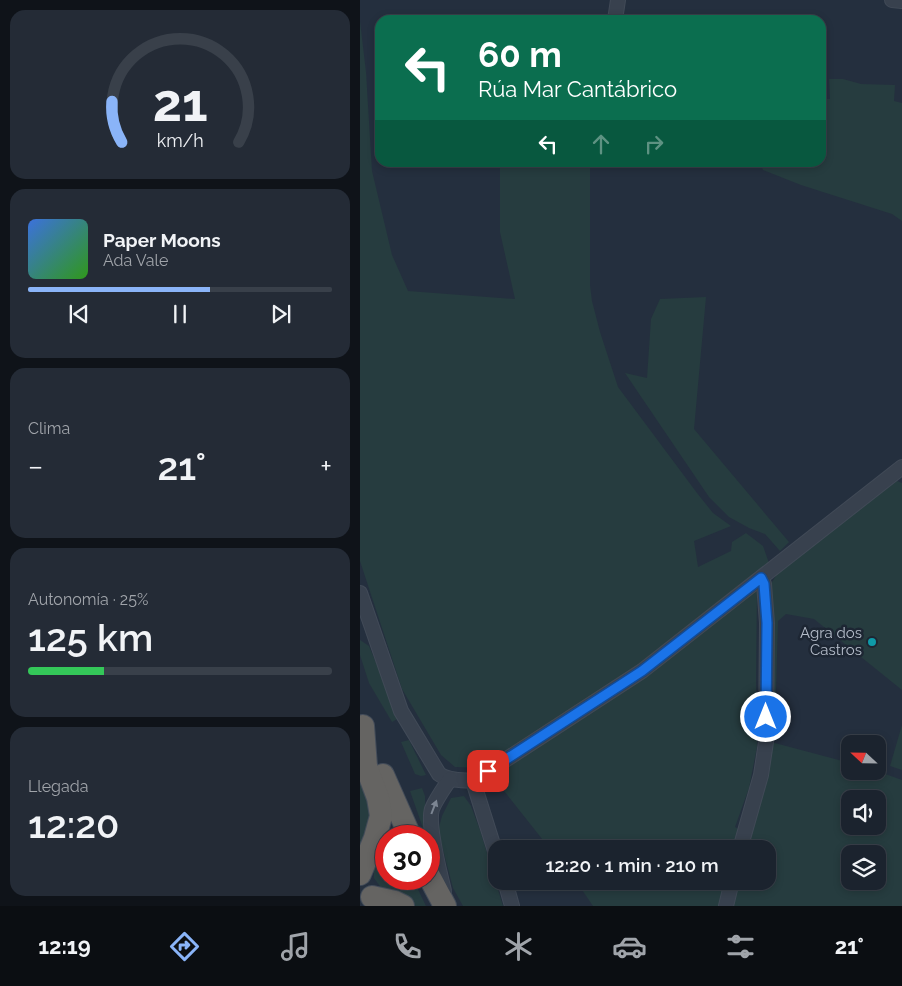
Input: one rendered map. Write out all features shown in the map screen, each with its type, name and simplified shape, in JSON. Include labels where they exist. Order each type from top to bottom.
[{"type":"highway","points":[[362,722],[405,825]]},
{"type":"highway","points":[[360,874],[375,838],[381,816],[378,798],[366,766],[362,722]]},
{"type":"highway","points":[[437,890],[446,906]]},
{"type":"highway","points":[[368,895],[403,906]]},
{"type":"street","points":[[616,15],[618,0]]},
{"type":"street","points":[[892,0],[902,2]]},
{"type":"street","points":[[360,593],[401,711],[441,776],[450,779],[473,781],[642,671],[902,467]]},
{"type":"street","points":[[743,840],[761,776],[766,742],[767,623],[764,584],[761,578]]},
{"type":"street","points":[[360,626],[378,644]]},
{"type":"street","points":[[446,906],[431,816],[438,797],[450,779]]},
{"type":"street","points":[[473,781],[492,840]]},
{"type":"street","points":[[508,890],[512,906]]},
{"type":"street","points":[[726,906],[730,890]]},
{"type":"green space","points":[[360,21],[366,72],[372,171],[392,255],[408,291],[515,299],[500,232],[500,167],[590,167],[590,285],[592,301],[618,387],[713,513],[731,526],[694,541],[698,567],[731,551],[732,542],[746,533],[763,546],[769,563],[636,669],[483,768],[455,767],[441,755],[402,689],[360,561]]},
{"type":"green space","points":[[829,79],[843,79],[861,84],[895,85],[894,101],[902,103],[902,221],[892,214],[801,185],[763,170],[762,167],[826,167],[826,99],[830,99]]},
{"type":"green space","points":[[706,297],[694,429],[789,542],[780,551],[765,534],[729,517],[709,497],[625,373],[647,378],[651,319],[660,299]]},
{"type":"green space","points":[[897,481],[902,483],[902,690],[814,619],[786,614],[778,621],[775,727],[782,733],[769,729],[771,584],[777,574]]},
{"type":"green space","points":[[757,589],[757,747],[749,788],[735,827],[742,831],[740,840],[543,840],[493,777],[598,708]]},
{"type":"green space","points":[[360,640],[369,646],[399,718],[392,722],[369,683],[360,655]]},
{"type":"green space","points":[[902,725],[902,770],[890,766]]},
{"type":"green space","points":[[409,740],[426,775],[415,774],[401,742]]},
{"type":"green space","points":[[771,742],[841,761],[841,780],[886,780],[886,774],[902,780],[902,906],[731,906],[735,890],[776,890],[776,840],[749,840],[770,762]]},
{"type":"green space","points":[[360,768],[374,816],[360,863]]},
{"type":"green space","points":[[422,788],[425,796],[426,825],[422,825],[410,791]]},
{"type":"green space","points":[[464,796],[471,806],[488,856],[488,890],[498,890],[503,906],[463,906],[453,888],[440,839],[440,825],[451,798]]},
{"type":"green space","points":[[384,890],[418,890],[426,906],[410,906]]},
{"type":"green space","points":[[582,890],[727,890],[723,906],[593,906]]},
{"type":"place","name":"Agra dos Castros","points":[[872,642]]},
{"type":"route","points":[[488,771],[642,671],[761,578],[764,584],[767,623],[766,717]]}]
